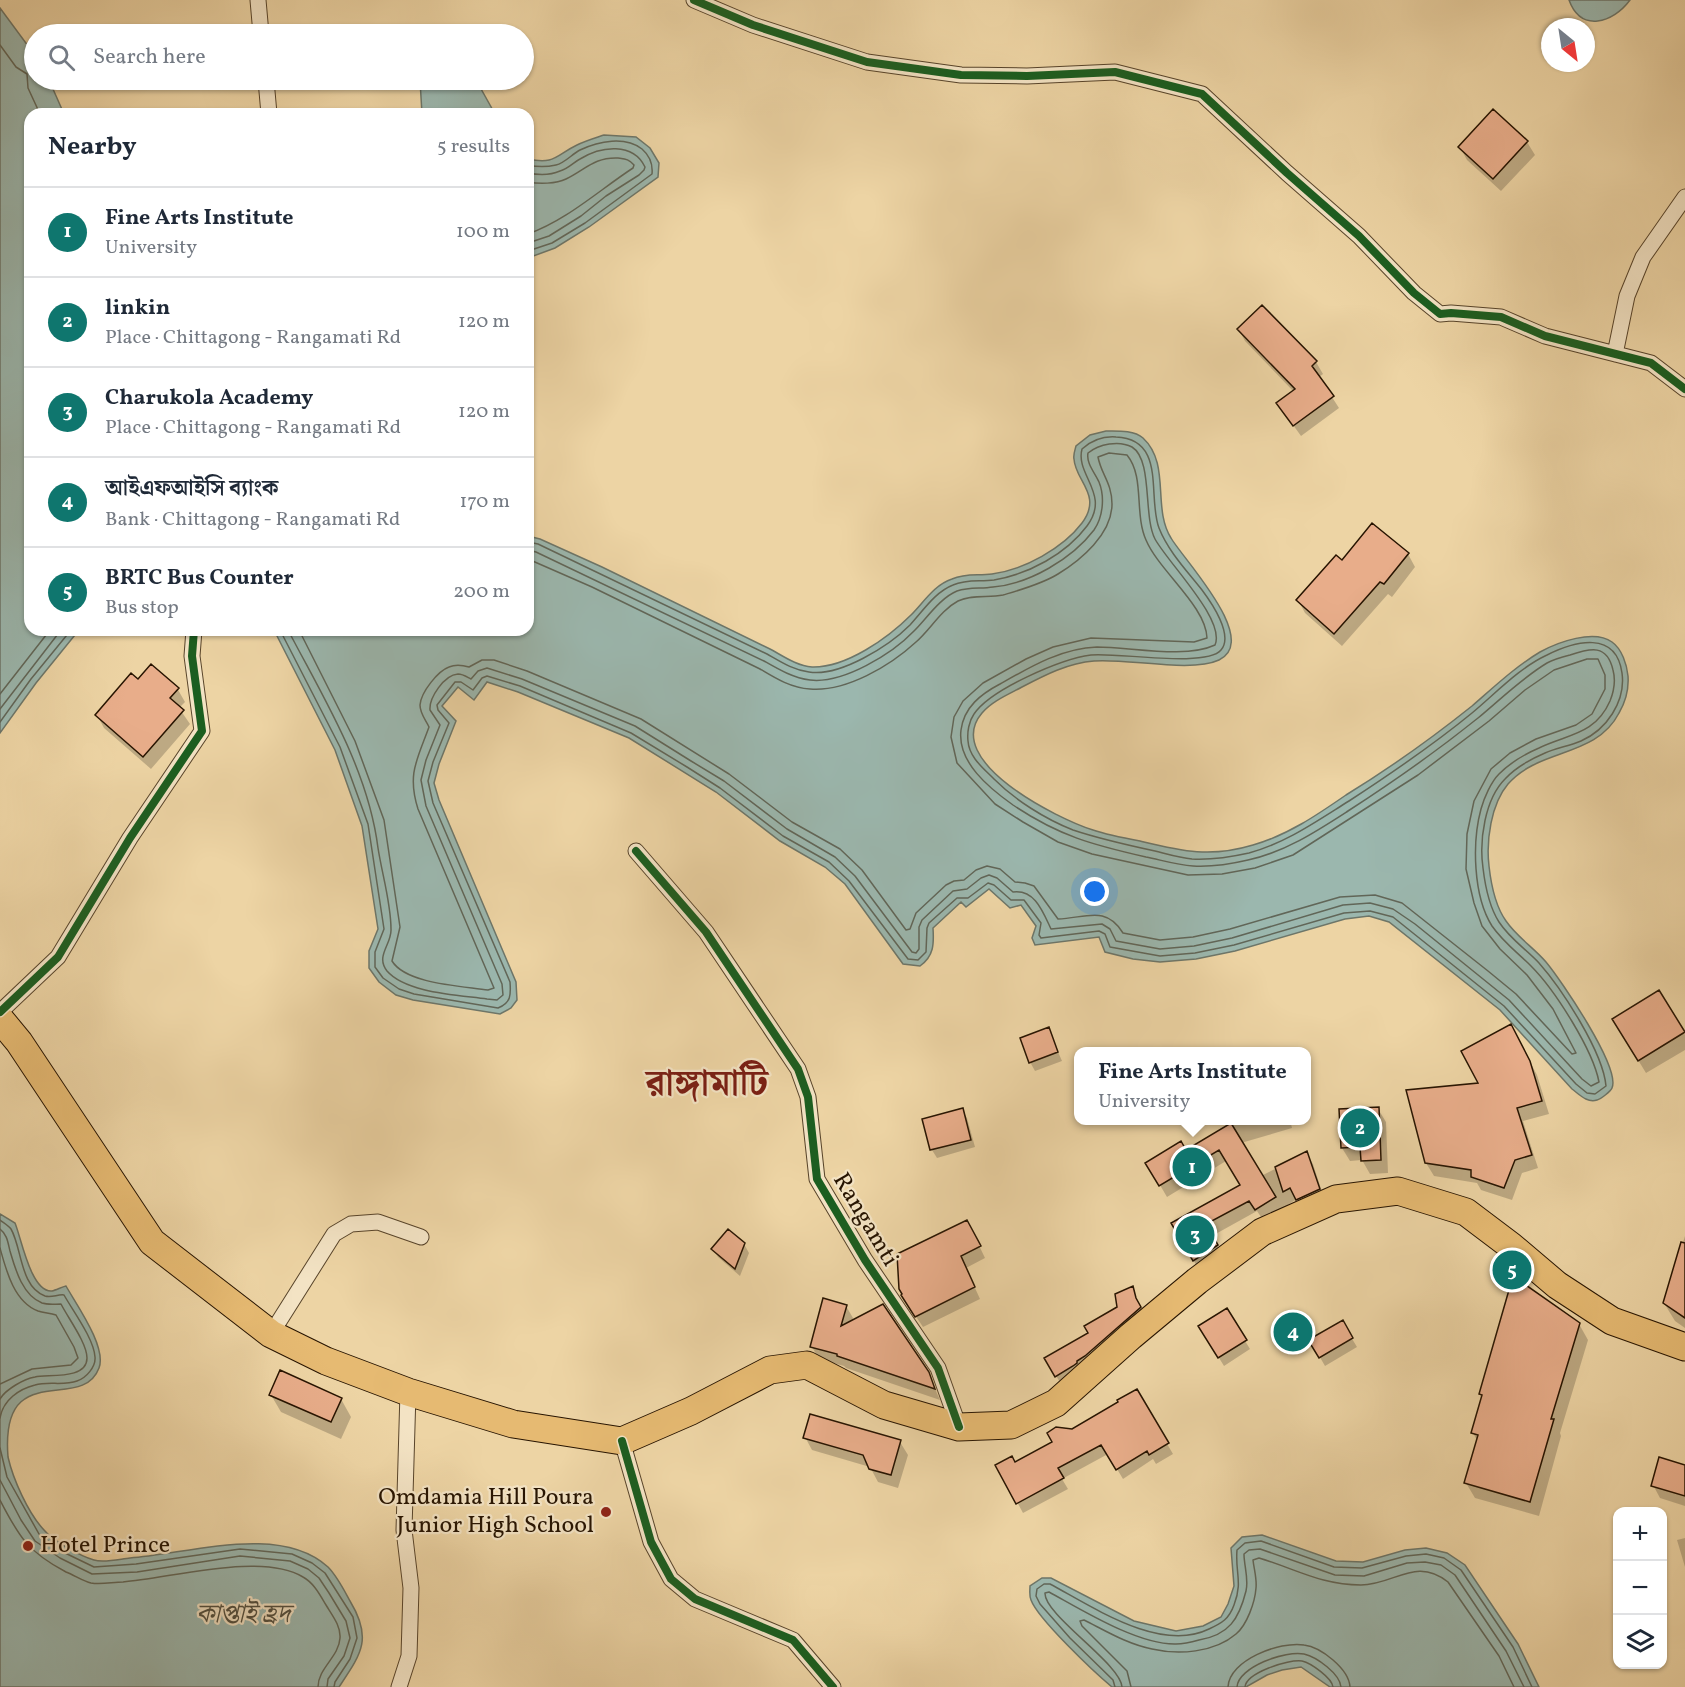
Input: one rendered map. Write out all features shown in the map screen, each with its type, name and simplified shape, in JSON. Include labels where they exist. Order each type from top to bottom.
[{"type":"highway","points":[[0,1018],[19,1042],[152,1242],[271,1334],[326,1361],[408,1392],[513,1424],[622,1440],[691,1411],[770,1370],[807,1365],[884,1405],[959,1427],[1011,1425],[1056,1403],[1197,1281],[1262,1232],[1336,1199],[1398,1191],[1466,1212],[1557,1285],[1612,1321],[1685,1347]]},
{"type":"street","points":[[258,0],[260,24]]},
{"type":"street","points":[[694,0],[753,25],[867,62],[961,75],[1115,72],[1202,94],[1359,236],[1414,293],[1440,314],[1501,317],[1545,336],[1651,363],[1685,389]]},
{"type":"street","points":[[267,90],[268,108]]},
{"type":"street","points":[[1615,354],[1627,297],[1643,257],[1685,197]]},
{"type":"street","points":[[0,1012],[58,957],[129,838],[202,731],[192,656],[194,636]]},
{"type":"street","name":"Rangamti","points":[[636,851],[706,932],[798,1069],[808,1097],[817,1179],[865,1260],[938,1368],[959,1427]]},
{"type":"street","points":[[271,1334],[334,1234],[351,1224],[378,1222],[421,1238]]},
{"type":"street","points":[[399,1687],[409,1656],[411,1588],[404,1530],[408,1392]]},
{"type":"street","points":[[622,1440],[651,1542],[670,1579],[695,1599],[793,1640],[833,1687]]},
{"type":"water","points":[[1569,0],[1630,0],[1615,14],[1598,21],[1595,21],[1595,18],[1583,18],[1574,10]]},
{"type":"water","points":[[0,8],[24,40],[24,90],[53,90],[61,108],[24,108],[24,636],[74,636],[0,733]]},
{"type":"water","points":[[421,90],[482,90],[492,108],[422,108]]},
{"type":"water","points":[[604,135],[636,137],[650,148],[659,163],[658,177],[589,227],[555,248],[534,256],[534,160],[550,160],[580,144]]},
{"type":"water","points":[[1106,431],[1126,431],[1143,438],[1151,449],[1157,460],[1165,526],[1171,538],[1215,599],[1231,635],[1229,650],[1219,660],[1207,664],[1084,662],[1039,678],[1001,698],[982,713],[974,731],[977,750],[990,768],[1032,801],[1076,824],[1116,836],[1196,852],[1238,849],[1266,841],[1302,824],[1395,763],[1540,652],[1556,644],[1586,637],[1604,638],[1619,649],[1626,667],[1628,686],[1624,704],[1619,713],[1609,727],[1596,738],[1582,746],[1535,764],[1521,772],[1508,784],[1497,802],[1488,845],[1491,880],[1499,909],[1510,927],[1554,972],[1588,1024],[1608,1062],[1612,1088],[1606,1095],[1593,1101],[1581,1096],[1500,1010],[1389,922],[1369,916],[1345,919],[1235,951],[1196,959],[1160,962],[1133,959],[1105,952],[1099,937],[1035,945],[1032,938],[1036,926],[1021,905],[1010,908],[989,889],[966,907],[961,902],[933,928],[932,949],[925,962],[920,966],[903,964],[845,884],[825,867],[780,841],[716,792],[629,738],[518,692],[487,682],[474,700],[458,687],[442,706],[456,721],[434,783],[439,800],[516,982],[517,1000],[511,1008],[500,1014],[413,1000],[396,995],[379,982],[369,968],[369,951],[378,929],[362,826],[335,750],[277,636],[534,636],[534,538],[602,567],[796,663],[812,667],[839,663],[879,642],[902,624],[935,590],[946,582],[962,576],[1004,572],[1030,563],[1054,549],[1074,532],[1088,513],[1090,504],[1089,496],[1075,467],[1074,456],[1076,446],[1090,435]]},
{"type":"water","name":"কাপ্তাই হ্রদ","points":[[0,1214],[15,1223],[28,1263],[38,1283],[52,1291],[66,1286],[89,1326],[99,1349],[99,1368],[90,1381],[76,1387],[29,1397],[16,1407],[9,1426],[8,1457],[17,1485],[32,1515],[48,1534],[60,1543],[98,1561],[233,1544],[285,1546],[308,1554],[328,1567],[334,1575],[357,1614],[361,1626],[361,1646],[358,1655],[339,1687],[0,1687]]},
{"type":"water","points":[[1262,1535],[1336,1561],[1363,1562],[1405,1550],[1426,1548],[1447,1553],[1465,1565],[1518,1644],[1539,1687],[1330,1687],[1301,1667],[1267,1675],[1246,1687],[1112,1687],[1055,1632],[1030,1598],[1030,1586],[1042,1578],[1051,1578],[1134,1621],[1176,1631],[1203,1626],[1221,1617],[1228,1604],[1234,1586],[1231,1548],[1242,1537]]},
{"type":"building","points":[[1493,109],[1528,141],[1493,179],[1458,147]]},
{"type":"building","points":[[1262,305],[1317,361],[1312,366],[1334,396],[1293,426],[1276,403],[1295,389],[1237,329]]},
{"type":"building","points":[[1372,523],[1409,553],[1384,584],[1380,582],[1334,634],[1296,600],[1336,555],[1342,560]]},
{"type":"building","points":[[151,664],[179,688],[170,698],[184,710],[143,757],[95,715],[131,673],[138,679]]},
{"type":"building","points":[[1659,990],[1685,1032],[1638,1061],[1612,1019]]},
{"type":"building","points":[[1511,1024],[1530,1061],[1542,1101],[1517,1108],[1532,1155],[1515,1160],[1504,1188],[1471,1177],[1471,1170],[1425,1163],[1406,1090],[1478,1083],[1461,1051]]},
{"type":"building","points":[[1049,1027],[1058,1052],[1029,1063],[1020,1038]]},
{"type":"building","points":[[1379,1107],[1381,1160],[1361,1161],[1360,1147],[1341,1148],[1339,1109]]},
{"type":"building","points":[[963,1108],[971,1140],[930,1150],[922,1119]]},
{"type":"building","points":[[1228,1125],[1232,1125],[1276,1197],[1255,1210],[1249,1201],[1206,1224],[1218,1245],[1193,1261],[1171,1223],[1240,1185],[1219,1150],[1159,1186],[1145,1163],[1181,1141],[1186,1150]]},
{"type":"building","points":[[1307,1151],[1320,1189],[1296,1200],[1290,1188],[1283,1192],[1275,1167]]},
{"type":"building","points":[[967,1220],[981,1246],[961,1256],[975,1287],[915,1317],[899,1289],[897,1254]]},
{"type":"building","points":[[728,1229],[745,1243],[735,1269],[711,1249]]},
{"type":"building","points":[[1681,1242],[1685,1243],[1685,1318],[1663,1303]]},
{"type":"building","points":[[1513,1276],[1580,1323],[1551,1419],[1554,1419],[1530,1502],[1464,1483],[1478,1435],[1471,1433],[1482,1395],[1479,1394]]},
{"type":"building","points":[[1133,1286],[1141,1307],[1077,1363],[1055,1377],[1044,1358],[1088,1333],[1084,1326],[1117,1307],[1115,1294]]},
{"type":"building","points":[[823,1298],[847,1305],[841,1326],[883,1304],[929,1372],[935,1389],[837,1356],[837,1354],[810,1347]]},
{"type":"building","points":[[1227,1308],[1247,1340],[1218,1358],[1198,1326]]},
{"type":"building","points":[[1343,1320],[1353,1338],[1319,1358],[1308,1340]]},
{"type":"building","points":[[280,1370],[342,1398],[331,1422],[269,1395]]},
{"type":"building","points":[[1137,1389],[1169,1443],[1149,1455],[1147,1451],[1116,1470],[1101,1445],[1058,1468],[1064,1478],[1016,1504],[995,1465],[1012,1456],[1015,1462],[1052,1442],[1047,1433],[1056,1427],[1072,1429]]},
{"type":"building","points":[[810,1414],[901,1440],[891,1475],[869,1469],[863,1455],[803,1438]]},
{"type":"building","points":[[1659,1457],[1685,1465],[1685,1496],[1651,1486]]},
{"type":"cycle path","points":[[694,0],[753,25],[867,62],[961,75],[1027,76],[1115,72],[1202,94],[1359,236],[1414,293],[1440,314],[1501,317],[1545,336],[1651,363],[1685,389]]},
{"type":"cycle path","points":[[0,1012],[58,957],[130,838],[202,731],[192,656],[194,636]]},
{"type":"cycle path","points":[[636,851],[706,932],[798,1069],[808,1097],[817,1179],[865,1260],[938,1368],[959,1427]]},
{"type":"cycle path","points":[[622,1441],[651,1542],[671,1579],[695,1599],[793,1640],[833,1687]]},
{"type":"place","name":"linkin","points":[[1360,1128]]},
{"type":"place","name":"Fine Arts Institute","points":[[1192,1167]]},
{"type":"place","name":"Charukola Academy","points":[[1195,1235]]},
{"type":"place","name":"BRTC Bus Counter","points":[[1512,1270]]},
{"type":"place","name":"আইএফআইসি ব্যাংক","points":[[1293,1332]]},
{"type":"place","name":"Omdamia Hill Poura Junior High School","points":[[606,1512]]},
{"type":"place","name":"Hotel Prince","points":[[28,1546]]},
{"type":"district","name":"রাঙ্গামাটি","points":[[707,1086]]}]
